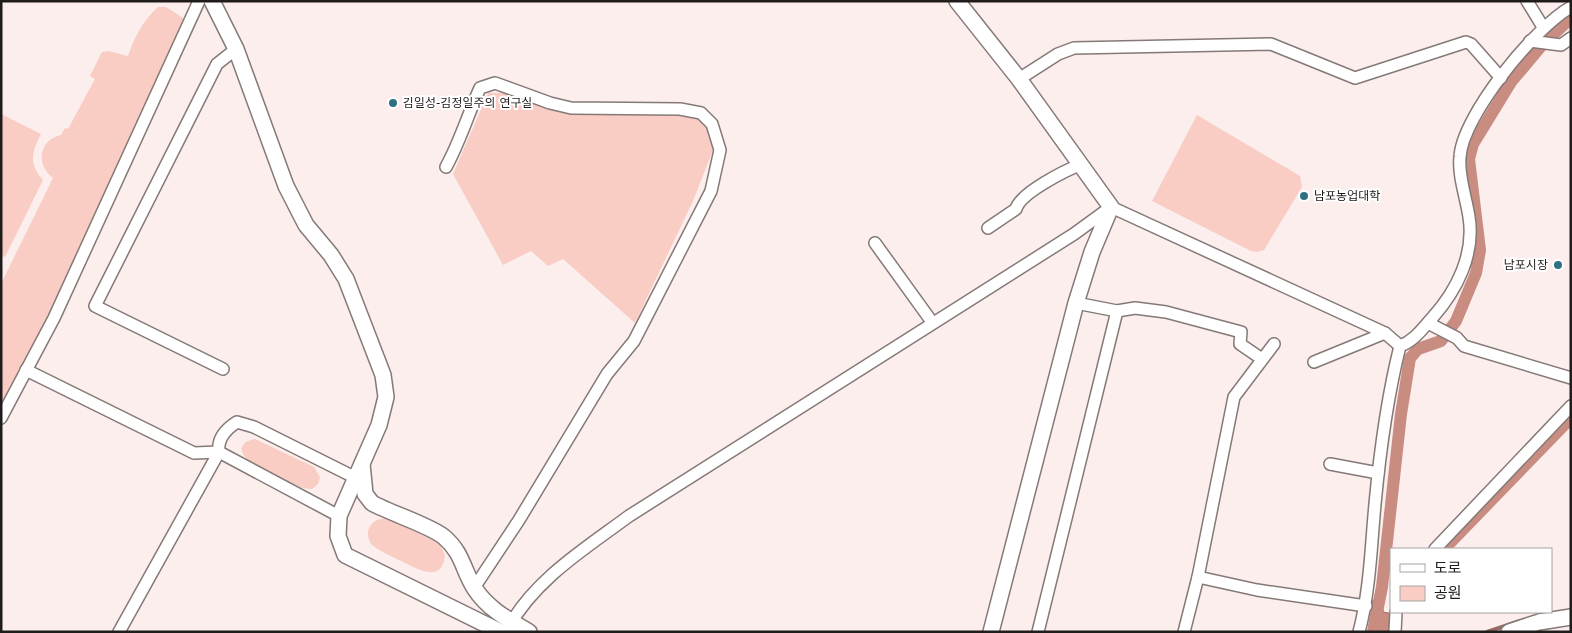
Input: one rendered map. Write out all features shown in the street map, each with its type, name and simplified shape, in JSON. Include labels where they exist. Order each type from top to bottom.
[{"type":"main road","points":[[212,1],[236,49],[286,186],[306,225],[331,255],[346,279],[383,375],[386,398],[380,425],[339,516],[338,536],[345,555],[506,628],[528,632]]},
{"type":"main road","points":[[957,1],[1019,79],[1112,208],[1092,252],[1076,303],[991,632]]},
{"type":"main road","points":[[362,462],[365,494],[372,503],[442,536],[462,558],[474,588],[494,610],[506,628]]},
{"type":"main road","points":[[1516,631],[1539,622],[1571,617]]},
{"type":"street","points":[[1,418],[54,318],[199,1]]},
{"type":"street","points":[[1527,1],[1543,28]]},
{"type":"street","points":[[1400,346],[1409,343],[1428,323],[1460,278],[1467,260],[1470,219],[1461,175],[1460,156],[1464,134],[1501,78],[1543,28],[1571,8]]},
{"type":"street","points":[[1533,42],[1560,45],[1571,38]]},
{"type":"street","points":[[1019,79],[1058,54],[1074,48],[1271,44],[1356,78],[1466,42],[1471,44],[1501,78]]},
{"type":"street","points":[[224,369],[95,306],[217,64],[236,49]]},
{"type":"street","points":[[446,167],[456,149],[468,114],[480,88],[495,83],[550,103],[571,108],[680,109],[701,113],[712,124],[720,150],[711,191],[634,341],[608,374],[519,520],[474,588]]},
{"type":"street","points":[[988,228],[1016,209],[1017,203],[1032,192],[1065,171],[1082,164]]},
{"type":"street","points":[[506,628],[532,596],[563,565],[629,516],[1112,208],[1385,333],[1400,346]]},
{"type":"street","points":[[876,243],[932,322]]},
{"type":"street","points":[[1076,303],[1118,311],[1135,308],[1166,312],[1241,332],[1240,344],[1262,359]]},
{"type":"street","points":[[1038,632],[1118,311]]},
{"type":"street","points":[[1428,323],[1457,338],[1464,346],[1571,378]]},
{"type":"street","points":[[1314,362],[1385,333]]},
{"type":"street","points":[[1184,632],[1198,577],[1234,397],[1274,344]]},
{"type":"street","points":[[1359,632],[1366,606],[1378,473],[1391,382],[1400,346]]},
{"type":"street","points":[[26,370],[194,453],[219,452],[339,516]]},
{"type":"street","points":[[1436,548],[1571,406]]},
{"type":"street","points":[[119,632],[219,452],[218,445],[225,430],[237,422],[254,427],[356,478]]},
{"type":"street","points":[[1330,464],[1378,473]]},
{"type":"street","points":[[1198,577],[1257,590],[1366,606]]},
{"type":"street","points":[[1394,632],[1396,614]]},
{"type":"green space","points":[[158,7],[166,7],[186,20],[96,216],[1,409],[1,284],[53,178],[47,172],[42,160],[44,147],[48,142],[61,135],[65,128],[68,129],[95,79],[90,76],[102,52],[109,51],[128,56],[140,30]]},
{"type":"green space","points":[[488,93],[509,93],[562,113],[636,115],[673,113],[699,119],[708,126],[712,135],[713,150],[693,201],[635,323],[563,259],[548,266],[531,251],[503,265],[453,174]]},
{"type":"green space","points":[[1,114],[41,134],[35,146],[33,163],[43,180],[5,257],[1,255]]},
{"type":"green space","points":[[1197,115],[1300,176],[1302,187],[1264,250],[1251,251],[1152,201]]},
{"type":"green space","points":[[255,439],[314,467],[320,477],[318,484],[312,489],[302,488],[276,477],[256,465],[243,453],[242,447],[247,442]]},
{"type":"green space","points":[[385,518],[439,543],[445,555],[439,570],[426,572],[419,570],[384,553],[371,544],[368,535],[370,527],[376,521]]},
{"type":"shaded area","points":[[1373,600],[1383,602],[1383,612],[1393,614],[1393,624],[1387,632],[1368,632]]},
{"type":"waterway","points":[[1373,632],[1382,587],[1401,414],[1410,358],[1418,349],[1441,341],[1456,321],[1476,273],[1480,250],[1469,159],[1473,144],[1511,82],[1543,44],[1571,18]]},
{"type":"waterway","points":[[1445,548],[1571,418]]},
{"type":"waterway","points":[[1487,632],[1520,621]]},
{"type":"place","name":"김일성-김정일주의 연구실","points":[[393,103]]},
{"type":"place","name":"남포농업대학","points":[[1304,196]]},
{"type":"place","name":"남포시장","points":[[1558,265]]}]
